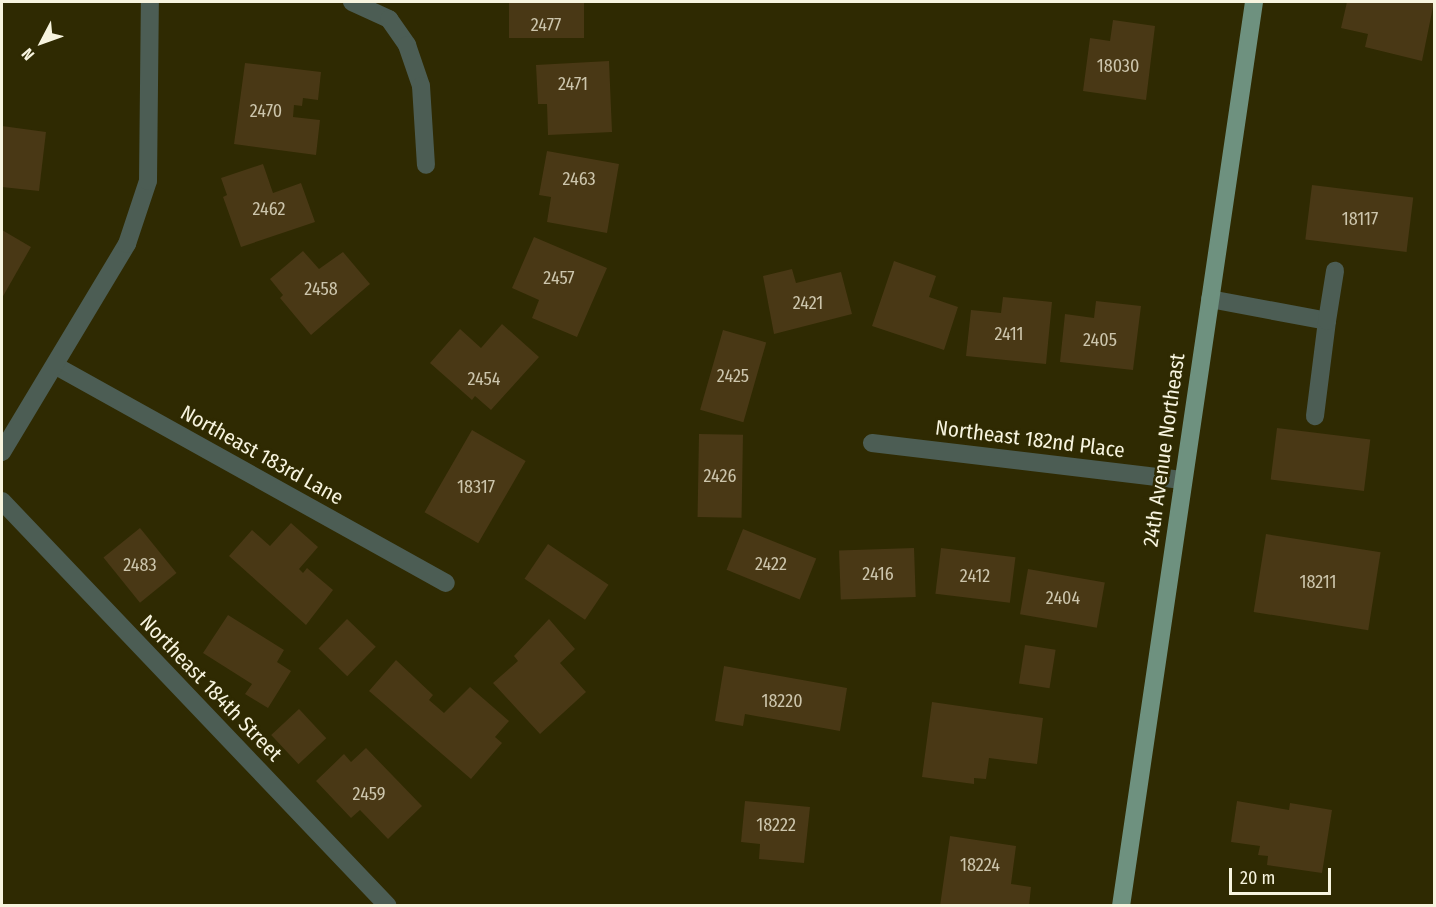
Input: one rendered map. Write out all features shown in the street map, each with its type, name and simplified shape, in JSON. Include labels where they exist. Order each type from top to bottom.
[{"type":"main road","name":"24th Avenue Northeast","points":[[1121,906],[1254,2]]},
{"type":"street","points":[[2,452],[56,366],[127,244],[148,181],[150,2]]},
{"type":"street","points":[[352,2],[389,19],[407,45],[421,86],[426,165]]},
{"type":"street","points":[[1315,416],[1335,271]]},
{"type":"street","points":[[1210,298],[1327,321]]},
{"type":"street","name":"Northeast 183rd Lane","points":[[56,366],[446,583]]},
{"type":"street","name":"Northeast 182nd Place","points":[[872,443],[1182,480]]},
{"type":"street","name":"Northeast 184th Street","points":[[2,501],[388,906]]},
{"type":"building","points":[[509,2],[584,2],[584,38],[509,38]]},
{"type":"building","points":[[1347,2],[1434,2],[1422,61],[1365,47],[1368,34],[1341,28]]},
{"type":"building","points":[[1113,20],[1155,26],[1146,100],[1083,91],[1090,38],[1110,41]]},
{"type":"building","points":[[609,61],[612,132],[548,135],[547,104],[538,104],[536,65]]},
{"type":"building","points":[[245,63],[321,72],[318,100],[303,98],[302,106],[294,105],[293,117],[320,120],[316,155],[234,144]]},
{"type":"building","points":[[2,126],[46,132],[39,191],[2,187]]},
{"type":"building","points":[[547,151],[619,164],[607,233],[547,222],[551,197],[539,195]]},
{"type":"building","points":[[263,164],[273,193],[301,183],[315,222],[241,247],[223,197],[227,195],[221,178]]},
{"type":"building","points":[[1312,185],[1413,197],[1407,252],[1305,240]]},
{"type":"building","points":[[2,230],[31,247],[2,298]]},
{"type":"building","points":[[534,237],[607,268],[577,337],[532,318],[539,300],[512,288]]},
{"type":"building","points":[[303,251],[319,269],[343,252],[370,284],[311,335],[280,298],[283,295],[270,279]]},
{"type":"building","points":[[894,261],[936,276],[929,297],[958,307],[944,350],[872,326]]},
{"type":"building","points":[[792,269],[796,283],[841,272],[852,314],[774,334],[763,276]]},
{"type":"building","points":[[1003,297],[1052,302],[1046,364],[966,356],[971,310],[1001,313]]},
{"type":"building","points":[[1096,301],[1141,306],[1133,370],[1060,362],[1065,314],[1094,318]]},
{"type":"building","points":[[502,324],[539,357],[491,410],[475,396],[472,400],[430,363],[460,329],[481,348]]},
{"type":"building","points":[[723,330],[766,342],[743,422],[700,410]]},
{"type":"building","points":[[1277,428],[1370,439],[1364,491],[1271,480]]},
{"type":"building","points":[[472,430],[526,461],[478,543],[425,512]]},
{"type":"building","points":[[699,434],[743,435],[742,518],[698,517]]},
{"type":"building","points":[[291,523],[318,547],[299,569],[303,573],[307,568],[333,590],[306,625],[229,556],[252,530],[270,546]]},
{"type":"building","points":[[140,528],[177,573],[140,603],[103,558]]},
{"type":"building","points":[[743,529],[816,559],[800,599],[727,570]]},
{"type":"building","points":[[1266,534],[1381,552],[1368,630],[1254,612]]},
{"type":"building","points":[[548,544],[609,585],[585,620],[525,579]]},
{"type":"building","points":[[914,548],[916,597],[841,600],[839,551]]},
{"type":"building","points":[[941,548],[1015,557],[1010,603],[935,594]]},
{"type":"building","points":[[1028,569],[1105,583],[1097,628],[1020,614]]},
{"type":"building","points":[[228,615],[284,650],[277,662],[291,671],[268,708],[245,694],[252,684],[203,653]]},
{"type":"building","points":[[347,619],[376,647],[347,676],[319,648]]},
{"type":"building","points":[[549,619],[575,649],[560,663],[586,692],[540,734],[493,683],[518,661],[514,656]]},
{"type":"building","points":[[1025,645],[1056,650],[1050,688],[1019,684]]},
{"type":"building","points":[[396,660],[433,695],[429,700],[444,713],[470,687],[509,721],[495,737],[502,743],[471,779],[369,691]]},
{"type":"building","points":[[724,666],[847,688],[840,731],[745,714],[743,726],[715,721]]},
{"type":"building","points":[[932,702],[1043,718],[1037,764],[989,758],[986,779],[974,778],[974,784],[922,777]]},
{"type":"building","points":[[299,709],[326,738],[298,764],[271,735]]},
{"type":"building","points":[[366,748],[422,806],[388,839],[360,810],[351,818],[316,781],[344,754],[351,762]]},
{"type":"building","points":[[745,801],[810,807],[804,863],[759,859],[760,844],[741,842]]},
{"type":"building","points":[[1237,801],[1289,810],[1290,803],[1332,810],[1322,873],[1267,865],[1268,856],[1258,855],[1260,846],[1231,842]]},
{"type":"building","points":[[950,836],[1016,846],[1011,884],[1031,887],[1029,906],[940,906]]}]
